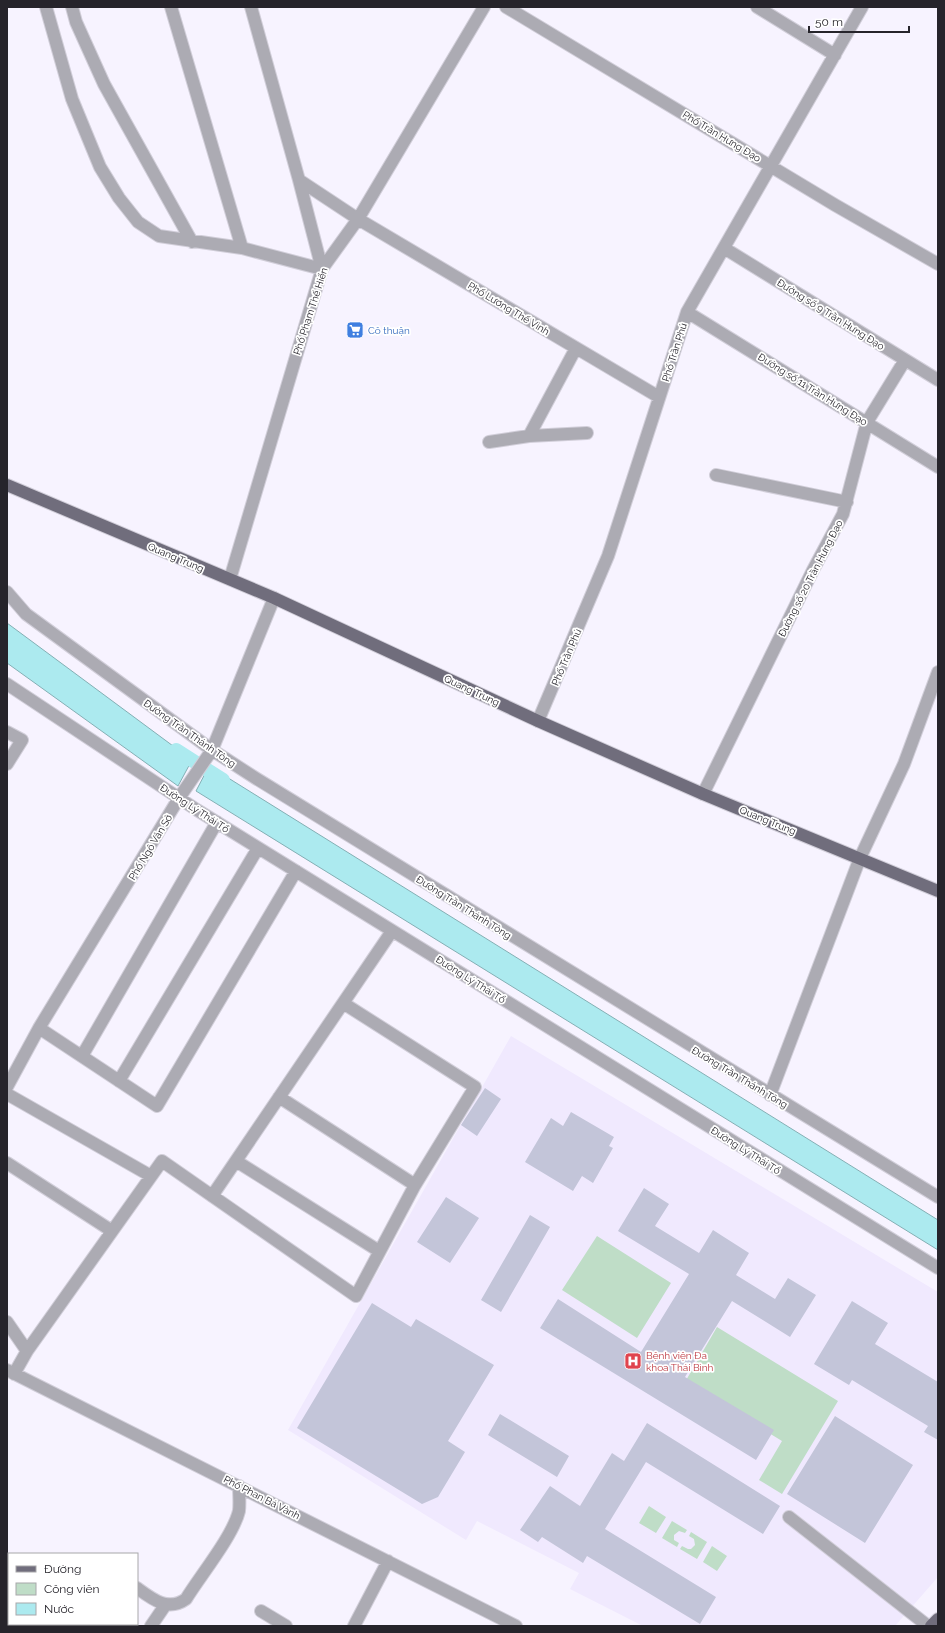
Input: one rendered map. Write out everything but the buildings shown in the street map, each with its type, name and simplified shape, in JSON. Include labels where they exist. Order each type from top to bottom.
[{"type":"main road","name":"Quang Trung","points":[[7,485],[274,598],[538,721],[703,794],[938,891]]},
{"type":"main road","points":[[931,1626],[938,1619]]},
{"type":"street","points":[[46,7],[72,99],[100,167],[119,198],[138,222],[160,236],[192,242],[242,248],[322,269],[251,7]]},
{"type":"street","points":[[72,7],[76,22],[104,84],[192,242]]},
{"type":"street","points":[[171,7],[242,248]]},
{"type":"street","name":"Phố Phạm Thế Hiển","points":[[230,579],[322,269],[358,219],[484,7]]},
{"type":"street","name":"Phố Trần Hưng Đạo","points":[[506,7],[938,264]]},
{"type":"street","points":[[757,7],[835,55]]},
{"type":"street","name":"Phố Trần Phú","points":[[538,721],[608,556],[687,312],[773,166],[862,7]]},
{"type":"street","name":"Phố Lương Thế Vinh","points":[[299,180],[358,219],[660,398]]},
{"type":"street","name":"Đường số 9 Trần Hưng Đạo","points":[[724,248],[938,380]]},
{"type":"street","name":"Đường số 11 Trần Hưng Đạo","points":[[687,312],[938,466]]},
{"type":"street","points":[[530,436],[576,348]]},
{"type":"street","name":"Đường số 20 Trần Hưng Đạo","points":[[703,794],[813,570],[843,514],[867,422],[906,360]]},
{"type":"street","points":[[489,442],[530,436],[587,433]]},
{"type":"street","points":[[716,475],[847,502]]},
{"type":"street","name":"Đường Trần Thánh Tông","points":[[7,592],[26,614],[209,755],[938,1197]]},
{"type":"street","name":"Phố Ngô Văn Sở","points":[[7,1087],[40,1028],[179,798],[189,786],[209,755],[274,598]]},
{"type":"street","points":[[770,1095],[860,858],[904,764],[938,672]]},
{"type":"street","name":"Đường Lý Thái Tổ","points":[[7,684],[179,798],[258,848],[938,1268]]},
{"type":"street","points":[[7,732],[22,740],[7,764]]},
{"type":"street","points":[[82,1056],[217,822]]},
{"type":"street","points":[[119,1081],[258,848]]},
{"type":"street","points":[[40,1028],[157,1106],[296,871]]},
{"type":"street","points":[[212,1196],[392,931]]},
{"type":"street","points":[[11,1372],[162,1161],[356,1296],[415,1185],[475,1087],[343,1003]]},
{"type":"street","points":[[7,1094],[151,1176]]},
{"type":"street","points":[[279,1097],[415,1185]]},
{"type":"street","points":[[236,1162],[379,1251]]},
{"type":"street","points":[[7,1163],[112,1231]]},
{"type":"street","points":[[7,1322],[27,1351]]},
{"type":"street","name":"Phố Phan Bá Vành","points":[[11,1372],[516,1626]]},
{"type":"street","points":[[138,1589],[155,1601],[166,1604],[176,1604],[186,1599],[229,1532],[238,1512],[239,1486]]},
{"type":"street","points":[[789,1517],[928,1626]]},
{"type":"street","points":[[354,1626],[388,1561]]},
{"type":"street","points":[[151,1626],[166,1604]]},
{"type":"street","points":[[261,1611],[286,1626]]},
{"type":"shaded area","name":"Bệnh viện Đa khoa Thái Bình","points":[[511,1036],[938,1292],[938,1577],[895,1626],[643,1626],[570,1589],[579,1573],[477,1521],[466,1540],[288,1430]]},
{"type":"green space","points":[[597,1236],[671,1283],[637,1338],[562,1290]]},
{"type":"green space","points":[[717,1327],[838,1401],[782,1494],[759,1480],[782,1441],[685,1382]]},
{"type":"green space","points":[[649,1506],[666,1517],[656,1533],[639,1523]]},
{"type":"green space","points":[[672,1521],[687,1530],[685,1533],[679,1531],[674,1535],[674,1540],[679,1543],[677,1547],[662,1538]]},
{"type":"green space","points":[[691,1532],[707,1542],[697,1559],[680,1549],[682,1546],[691,1549],[695,1545],[694,1539],[689,1536]]},
{"type":"green space","points":[[712,1546],[727,1556],[717,1571],[703,1562]]},
{"type":"water","points":[[7,623],[192,760],[178,786],[7,663]]},
{"type":"water","points":[[209,766],[938,1220],[938,1250],[196,791]]},
{"type":"waterway","points":[[176,750],[223,780]]},
{"type":"place","name":"Cô thuận","points":[[355,330]]},
{"type":"place","name":"Bệnh viện Đa khoa Thái Bình","points":[[633,1361]]}]
